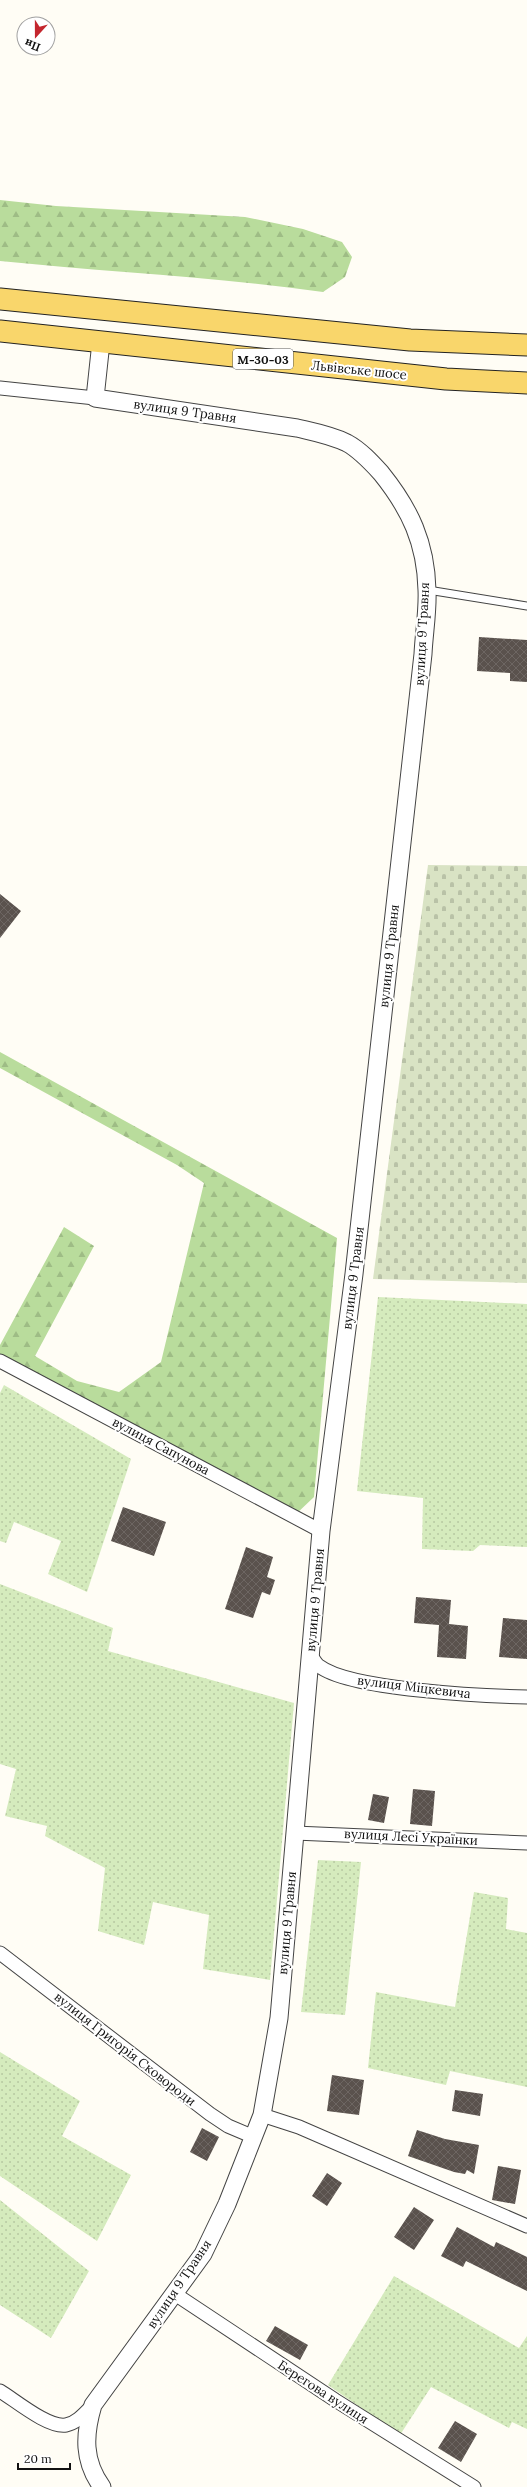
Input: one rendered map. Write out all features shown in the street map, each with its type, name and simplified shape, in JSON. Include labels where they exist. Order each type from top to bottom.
[{"type":"main road","points":[[0,299],[410,340],[527,345]]},
{"type":"main road","name":"Львівське шосе","points":[[0,330],[446,379],[527,383]]},
{"type":"street","points":[[0,388],[95,398],[101,342]]},
{"type":"street","name":"вулиця 9 Травня","points":[[95,398],[297,428],[327,435],[348,443],[369,459],[400,496],[417,530],[423,552],[427,590],[423,654],[356,1258],[321,1531],[279,2018],[262,2115],[227,2204],[203,2254],[93,2405],[87,2424],[86,2452],[92,2474],[102,2487]]},
{"type":"street","name":"вулиця Сапунова","points":[[0,1360],[321,1531]]},
{"type":"street","name":"вулиця Міцкевича","points":[[310,1654],[319,1666],[340,1676],[379,1685],[478,1695],[527,1697]]},
{"type":"street","name":"вулиця Лесі Українки","points":[[295,1833],[527,1843]]},
{"type":"street","name":"вулиця Григорія Сковороди","points":[[0,1953],[210,2114],[228,2126],[254,2137]]},
{"type":"street","points":[[262,2115],[299,2127],[527,2226]]},
{"type":"street","name":"Берегова вулиця","points":[[175,2294],[335,2400],[474,2487]]},
{"type":"street","points":[[0,2390],[49,2422],[65,2425],[80,2419],[93,2405]]},
{"type":"lane","points":[[427,590],[527,606]]},
{"type":"green space","points":[[0,200],[56,206],[245,217],[303,229],[342,242],[352,257],[345,277],[323,292],[202,278],[0,261]]},
{"type":"green space","points":[[428,865],[527,866],[527,1283],[373,1279]]},
{"type":"green space","points":[[0,1052],[337,1238],[314,1497],[294,1516],[0,1361],[0,1345],[64,1227],[94,1246],[35,1356],[77,1381],[119,1392],[161,1362],[204,1183],[177,1165],[0,1068]]},
{"type":"green space","points":[[378,1297],[527,1304],[527,1547],[480,1545],[473,1551],[422,1549],[423,1498],[357,1491]]},
{"type":"green space","points":[[4,1385],[131,1459],[87,1592],[48,1574],[61,1541],[14,1522],[6,1543],[0,1541],[0,1393]]},
{"type":"green space","points":[[0,1584],[113,1628],[108,1651],[294,1703],[270,1980],[203,1969],[209,1915],[153,1902],[144,1945],[98,1931],[105,1868],[45,1836],[47,1826],[5,1816],[16,1769],[0,1764]]},
{"type":"green space","points":[[318,1860],[361,1862],[345,2015],[301,2012]]},
{"type":"green space","points":[[474,1892],[508,1898],[506,1929],[527,1933],[527,2087],[450,2071],[446,2085],[368,2068],[376,1992],[455,2007]]},
{"type":"green space","points":[[0,2052],[80,2101],[62,2136],[131,2175],[97,2241],[0,2176]]},
{"type":"green space","points":[[0,2200],[89,2271],[51,2338],[0,2305]]},
{"type":"green space","points":[[394,2276],[519,2348],[527,2336],[527,2429],[512,2422],[509,2428],[431,2387],[400,2435],[328,2385]]},
{"type":"building","points":[[479,637],[527,640],[527,682],[510,681],[510,673],[477,671]]},
{"type":"building","points":[[0,894],[21,911],[0,938]]},
{"type":"building","points":[[123,1507],[166,1522],[154,1556],[111,1541]]},
{"type":"building","points":[[246,1547],[273,1557],[267,1577],[275,1580],[270,1595],[262,1592],[253,1618],[225,1609]]},
{"type":"building","points":[[416,1597],[451,1600],[449,1624],[468,1626],[466,1659],[437,1657],[439,1625],[414,1623]]},
{"type":"building","points":[[503,1618],[527,1620],[527,1659],[499,1657]]},
{"type":"building","points":[[413,1789],[435,1791],[432,1826],[410,1824]]},
{"type":"building","points":[[373,1794],[389,1797],[384,1823],[368,1820]]},
{"type":"building","points":[[332,2075],[364,2080],[359,2115],[327,2111]]},
{"type":"building","points":[[455,2090],[483,2094],[480,2116],[452,2111]]},
{"type":"building","points":[[202,2128],[219,2137],[207,2161],[190,2152]]},
{"type":"building","points":[[417,2130],[445,2139],[479,2145],[474,2174],[467,2170],[465,2174],[454,2172],[408,2156]]},
{"type":"building","points":[[498,2166],[521,2170],[515,2204],[492,2200]]},
{"type":"building","points":[[327,2173],[342,2183],[327,2206],[312,2196]]},
{"type":"building","points":[[414,2207],[434,2220],[414,2250],[394,2237]]},
{"type":"building","points":[[457,2227],[494,2247],[496,2242],[527,2257],[527,2291],[466,2261],[463,2267],[441,2256]]},
{"type":"building","points":[[275,2326],[308,2345],[300,2360],[266,2341]]},
{"type":"building","points":[[455,2421],[477,2434],[461,2462],[438,2448]]}]
